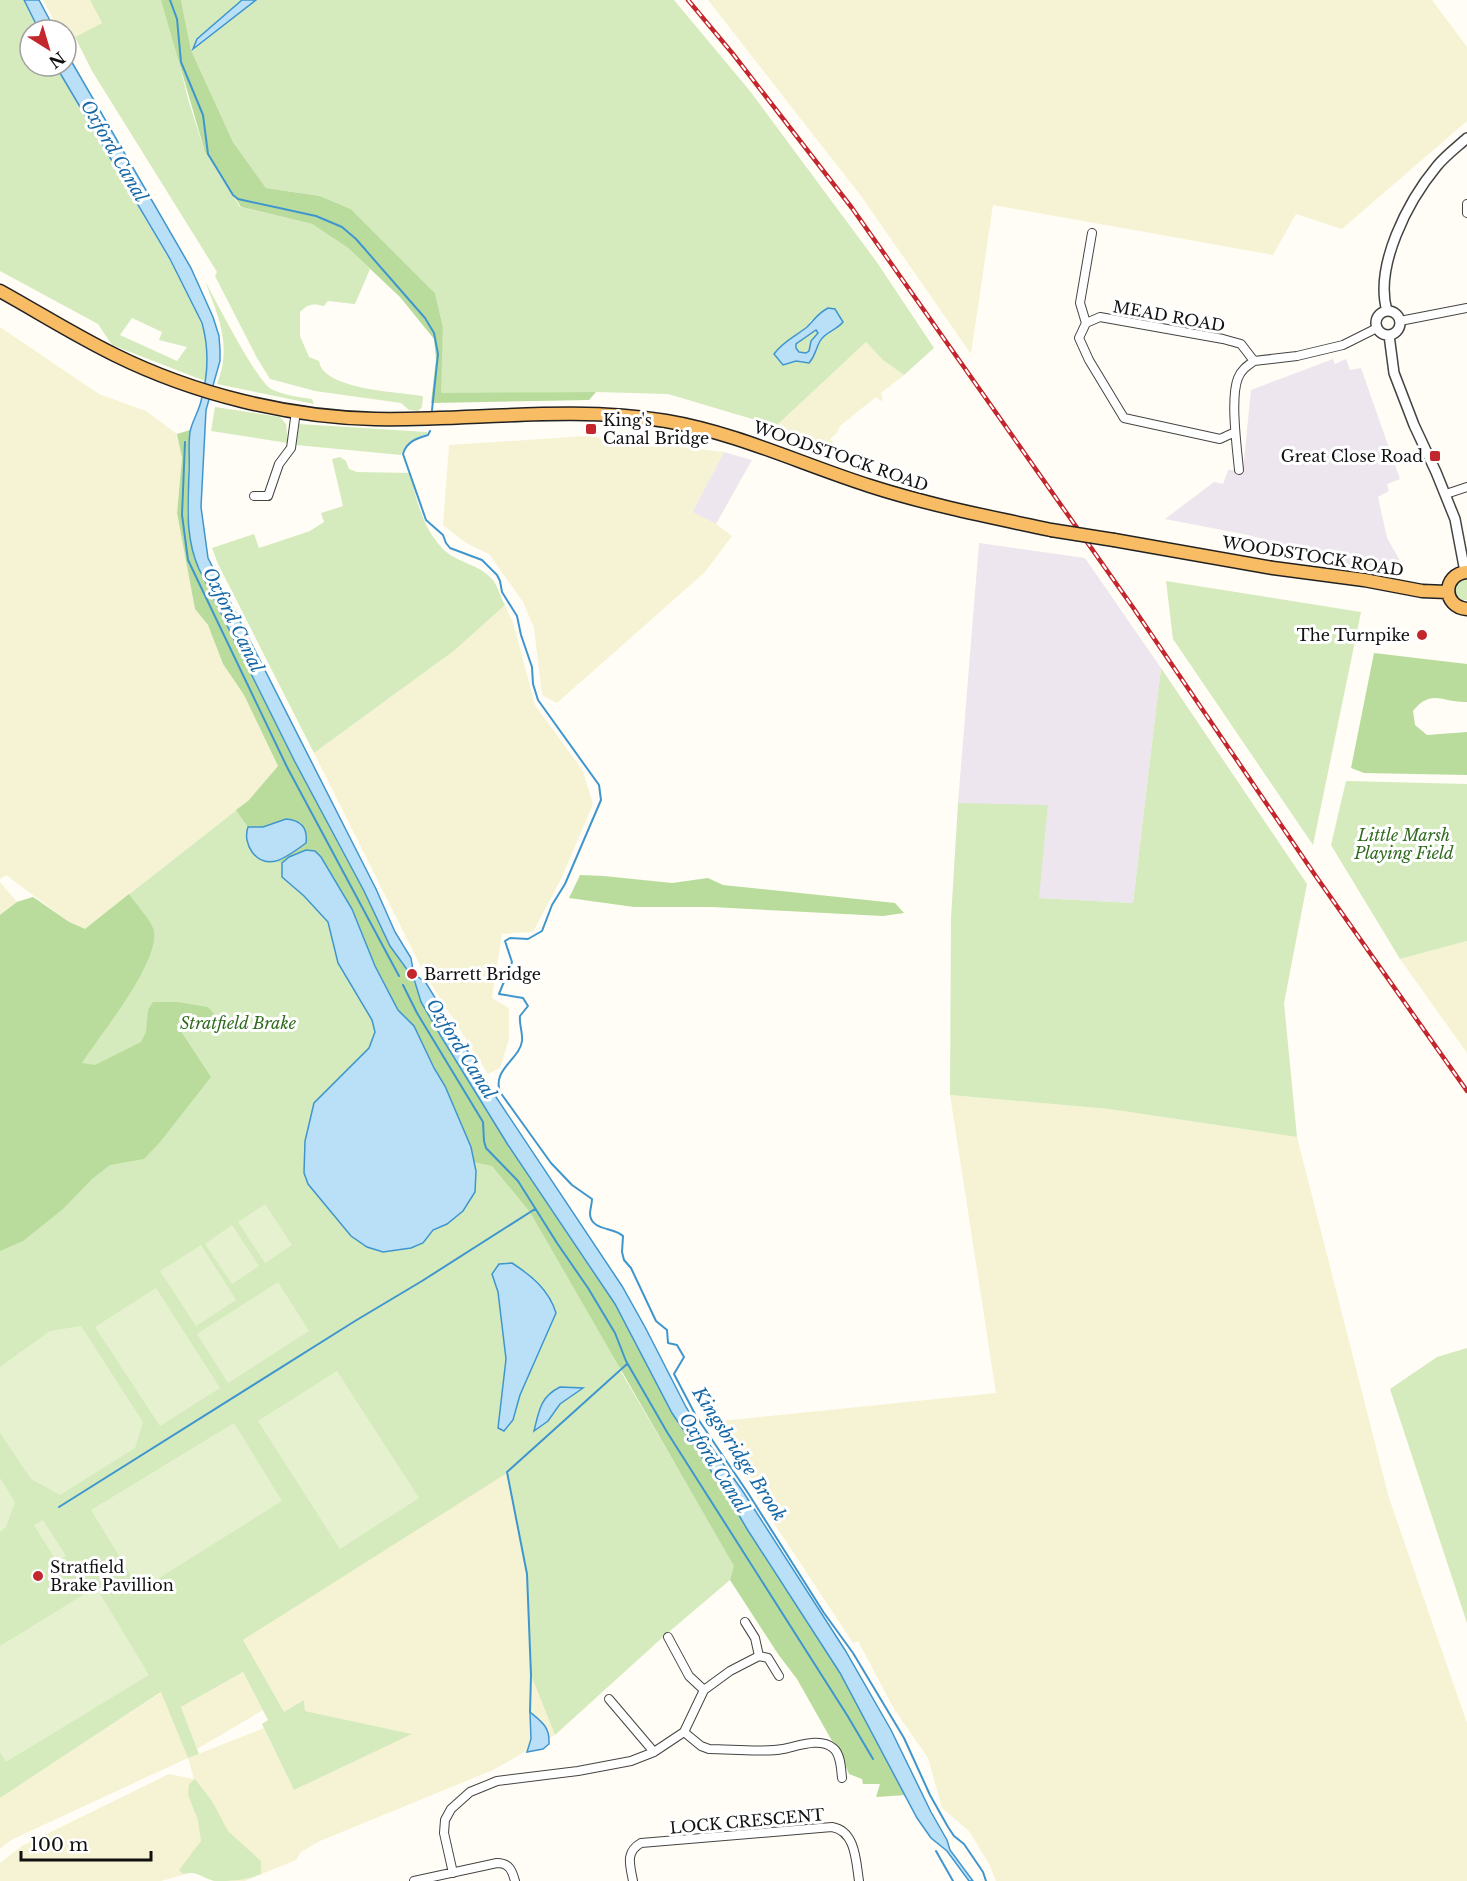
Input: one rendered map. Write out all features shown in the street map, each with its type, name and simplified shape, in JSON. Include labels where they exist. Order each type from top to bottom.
[{"type":"highway","name":"WOODSTOCK ROAD","points":[[0,291],[113,355],[221,395],[296,411],[370,419],[439,420],[573,415],[617,416],[664,421],[746,441],[848,479],[987,518],[1273,568],[1364,580],[1422,591],[1447,592]]},
{"type":"highway","points":[[1466,572],[1451,580],[1447,592],[1456,606],[1467,609]]},
{"type":"street","points":[[1387,311],[1384,302],[1384,282],[1398,231],[1421,187],[1437,166],[1467,138]]},
{"type":"street","points":[[1467,204],[1467,213]]},
{"type":"street","points":[[1092,233],[1080,303],[1086,322],[1079,338],[1089,360],[1124,418],[1220,439],[1235,432]]},
{"type":"street","points":[[1400,321],[1467,308]]},
{"type":"street","points":[[1377,328],[1382,333],[1389,334],[1397,330],[1400,321],[1396,314],[1387,311]]},
{"type":"street","points":[[1377,328],[1379,316],[1387,311]]},
{"type":"street","name":"MEAD ROAD","points":[[1086,322],[1100,317],[1223,339],[1242,344],[1254,361]]},
{"type":"street","points":[[1239,470],[1235,432],[1236,384],[1242,370],[1254,361],[1297,356],[1334,347],[1377,328]]},
{"type":"street","points":[[1389,334],[1394,373],[1414,425],[1446,494],[1455,519],[1466,572]]},
{"type":"street","points":[[254,496],[268,496],[279,464],[291,448],[296,411]]},
{"type":"street","points":[[1446,494],[1467,488]]},
{"type":"street","points":[[745,1622],[755,1638],[759,1656]]},
{"type":"street","points":[[668,1637],[689,1676],[704,1690]]},
{"type":"street","points":[[453,1873],[444,1833],[445,1820],[452,1809],[470,1792],[497,1781],[578,1771],[631,1761],[654,1752],[684,1732],[704,1690],[730,1671],[759,1656],[768,1659],[779,1676]]},
{"type":"street","points":[[609,1699],[654,1752]]},
{"type":"street","points":[[684,1732],[701,1746],[709,1749],[781,1750],[814,1743],[831,1746],[839,1758],[842,1778]]},
{"type":"street","name":"LOCK CRESCENT","points":[[633,1881],[629,1856],[635,1846],[641,1843],[832,1827],[843,1830],[849,1837],[859,1881]]},
{"type":"street","points":[[414,1881],[502,1863],[511,1868],[515,1881]]},
{"type":"shaded area","points":[[43,0],[90,0],[102,23],[78,36],[78,18],[53,18]]},
{"type":"shaded area","points":[[708,0],[1432,0],[1467,47],[1467,121],[1342,229],[1296,214],[1273,255],[993,205],[971,354],[861,196]]},
{"type":"shaded area","points":[[0,327],[99,394],[146,411],[177,434],[182,458],[177,513],[195,609],[208,625],[223,664],[244,695],[278,766],[248,801],[85,929],[69,922],[6,875],[0,879]]},
{"type":"shaded area","points":[[866,342],[883,360],[904,375],[881,393],[883,402],[876,397],[840,426],[837,433],[830,439],[834,444],[829,451],[799,434],[776,426]]},
{"type":"shaded area","points":[[1333,359],[1335,364],[1346,359],[1350,370],[1361,368],[1400,479],[1387,484],[1389,491],[1378,497],[1387,538],[1402,564],[1382,573],[1344,566],[1345,558],[1248,535],[1165,519],[1214,482],[1223,484],[1228,470],[1243,470],[1251,390]]},
{"type":"shaded area","points":[[587,436],[724,452],[692,512],[716,524],[732,536],[705,572],[557,703],[542,695],[534,628],[523,602],[489,554],[466,543],[443,525],[449,445]]},
{"type":"shaded area","points":[[724,452],[752,460],[716,524],[692,512]]},
{"type":"shaded area","points":[[979,543],[1085,558],[1161,668],[1133,903],[1039,898],[958,803]]},
{"type":"shaded area","points":[[505,605],[513,622],[535,705],[583,771],[593,804],[562,877],[533,932],[502,934],[492,998],[509,1008],[509,1039],[500,1068],[488,1074],[424,973],[314,753],[455,650]]},
{"type":"shaded area","points":[[0,882],[17,902],[0,915]]},
{"type":"shaded area","points":[[1467,941],[1467,1053],[1400,959]]},
{"type":"shaded area","points":[[950,1095],[1109,1109],[1297,1137],[1389,1498],[1467,1723],[1467,1881],[996,1881],[989,1864],[969,1831],[942,1808],[928,1758],[894,1709],[858,1641],[853,1643],[762,1505],[711,1422],[996,1393]]},
{"type":"shaded area","points":[[507,1472],[527,1574],[531,1674],[555,1735],[493,1770],[320,1841],[301,1852],[296,1860],[245,1881],[214,1881],[193,1872],[161,1881],[0,1881],[0,1863],[22,1846],[169,1774],[194,1779],[188,1758],[264,1728],[294,1790],[411,1734],[305,1711],[304,1701],[284,1713],[243,1640]]},
{"type":"shaded area","points":[[243,1672],[263,1710],[197,1749],[181,1707]]},
{"type":"shaded area","points":[[162,1692],[188,1758],[11,1840],[0,1849],[0,1798]]},
{"type":"green space","points":[[0,0],[23,0],[33,18],[18,18],[18,78],[63,78],[187,290],[205,333],[207,365],[205,381],[112,345],[98,324],[0,271]],"holes":[[[132,318],[162,332],[159,340],[187,347],[177,361],[120,335]]]},
{"type":"green space","points":[[90,0],[164,0],[188,99],[205,152],[240,207],[312,224],[348,248],[370,269],[355,304],[328,301],[324,306],[311,305],[300,312],[300,336],[309,357],[319,361],[324,371],[334,378],[348,384],[423,396],[422,407],[418,411],[409,410],[401,403],[315,391],[270,379],[215,276],[217,272],[92,71],[78,43],[78,35],[102,23]]},
{"type":"green space","points":[[161,0],[181,0],[191,50],[233,142],[266,188],[320,196],[351,209],[435,293],[443,327],[441,393],[596,392],[589,400],[431,403],[436,359],[434,339],[400,297],[348,248],[312,224],[241,207],[205,152]]},
{"type":"green space","points":[[181,0],[674,0],[750,91],[876,261],[934,348],[904,375],[883,360],[866,342],[776,426],[668,394],[596,392],[440,394],[443,327],[435,293],[351,209],[320,196],[266,188],[233,142],[191,50]],"holes":[[[811,320],[838,328],[822,338],[805,362],[796,361],[789,364],[778,348],[808,326]]]},
{"type":"green space","points":[[205,281],[246,356],[264,383],[280,393],[312,399],[314,404],[217,384],[223,357],[222,332]]},
{"type":"green space","points":[[816,330],[818,333],[811,341],[809,351],[802,353],[796,348],[796,344]]},
{"type":"green space","points":[[215,407],[280,417],[286,424],[288,443],[211,431]]},
{"type":"green space","points":[[299,424],[427,432],[427,434],[411,441],[401,455],[296,445]]},
{"type":"green space","points":[[190,430],[187,513],[194,558],[295,762],[364,891],[390,946],[401,963],[410,971],[421,1002],[486,1111],[615,1304],[684,1432],[726,1493],[840,1673],[906,1795],[876,1797],[880,1784],[863,1784],[862,1779],[849,1774],[841,1754],[797,1679],[730,1580],[734,1566],[530,1212],[492,1166],[474,1162],[471,1147],[445,1086],[414,1026],[398,1010],[375,966],[352,909],[297,853],[282,863],[277,861],[303,846],[286,819],[263,827],[248,827],[236,810],[248,801],[278,766],[244,695],[223,664],[208,625],[195,609],[177,513],[182,458],[177,434]]},
{"type":"green space","points":[[340,457],[346,461],[349,469],[357,472],[410,473],[421,513],[435,540],[454,557],[488,575],[495,583],[505,605],[455,650],[314,753],[212,548],[254,534],[259,548],[310,531],[324,522],[321,513],[343,506],[332,459]]},
{"type":"green space","points":[[1467,577],[1467,600],[1463,600],[1454,593],[1455,583]]},
{"type":"green space","points":[[1166,581],[1361,612],[1313,845],[1173,639]]},
{"type":"green space","points":[[1374,653],[1467,664],[1467,702],[1432,698],[1420,704],[1413,711],[1415,725],[1427,735],[1467,732],[1467,775],[1364,773],[1351,768]]},
{"type":"green space","points":[[1161,668],[1307,884],[1284,1003],[1297,1137],[1109,1109],[950,1095],[951,918],[958,803],[1048,805],[1039,898],[1133,903]]},
{"type":"green space","name":"Little Marsh Playing Field","points":[[1346,781],[1467,784],[1467,941],[1400,959],[1331,845]]},
{"type":"green space","points":[[248,801],[364,891],[557,1216],[605,1288],[620,1370],[735,1566],[730,1580],[555,1735],[531,1675],[527,1574],[507,1473],[243,1640],[284,1712],[304,1700],[305,1711],[412,1734],[294,1790],[262,1724],[268,1720],[243,1672],[181,1707],[199,1754],[188,1758],[161,1692],[0,1798],[0,915],[17,902],[33,897],[69,922],[85,929]]},
{"type":"green space","points":[[580,875],[672,883],[708,878],[723,885],[895,903],[904,913],[883,916],[712,907],[634,907],[569,898]]},
{"type":"green space","name":"Stratfield Brake","points":[[129,894],[151,924],[154,941],[140,977],[82,1063],[95,1065],[141,1042],[146,1032],[148,1010],[153,1002],[177,1002],[208,1007],[222,1023],[176,1024],[211,1077],[144,1159],[110,1165],[92,1179],[63,1209],[23,1241],[0,1251],[0,915],[17,902],[33,897],[69,922],[85,929]]},
{"type":"green space","points":[[265,1204],[292,1245],[265,1263],[238,1222]]},
{"type":"green space","points":[[232,1225],[259,1266],[232,1284],[205,1244]]},
{"type":"green space","points":[[201,1245],[236,1300],[196,1326],[160,1271]]},
{"type":"green space","points":[[278,1282],[309,1331],[228,1383],[197,1334]]},
{"type":"green space","points":[[156,1288],[220,1388],[160,1426],[95,1327]]},
{"type":"green space","points":[[81,1326],[143,1422],[135,1448],[60,1495],[31,1479],[0,1433],[0,1367],[50,1331]]},
{"type":"green space","points":[[1467,1348],[1467,1623],[1390,1389],[1437,1357]]},
{"type":"green space","points":[[337,1371],[419,1498],[340,1549],[258,1421]]},
{"type":"green space","points":[[234,1423],[282,1501],[140,1590],[91,1510]]},
{"type":"green space","points":[[0,1478],[15,1502],[6,1527],[0,1532]]},
{"type":"green space","points":[[43,1520],[66,1556],[57,1562],[34,1525]]},
{"type":"green space","points":[[96,1587],[149,1675],[6,1762],[0,1752],[0,1646]]},
{"type":"green space","points":[[195,1779],[212,1801],[228,1831],[261,1861],[261,1874],[239,1880],[215,1881],[196,1874],[183,1874],[179,1870],[201,1841],[198,1820],[188,1795],[189,1784]]},
{"type":"water","points":[[24,0],[39,0],[49,18],[33,18]]},
{"type":"water","points":[[242,0],[256,0],[193,49],[197,39]]},
{"type":"water","name":"Oxford Canal","points":[[78,73],[191,268],[213,317],[219,336],[220,361],[206,410],[201,507],[208,558],[376,889],[395,932],[411,958],[413,970],[426,983],[494,1094],[622,1286],[704,1437],[742,1490],[845,1650],[891,1730],[950,1850],[973,1881],[969,1881],[947,1851],[931,1838],[917,1818],[840,1673],[726,1493],[672,1413],[615,1304],[508,1145],[442,1038],[421,1002],[414,979],[390,946],[199,569],[191,546],[188,522],[189,442],[192,424],[203,391],[207,352],[202,323],[170,259],[63,78],[78,78]]},
{"type":"water","points":[[828,308],[835,309],[843,322],[822,338],[809,363],[796,361],[783,365],[774,354]],"holes":[[[816,330],[818,333],[811,341],[809,351],[799,352],[796,344]]]},
{"type":"water","points":[[286,819],[296,821],[305,829],[306,843],[288,856],[276,861],[269,862],[257,857],[249,847],[248,827],[263,827]]},
{"type":"water","points":[[306,850],[315,851],[321,857],[352,909],[375,966],[398,1010],[414,1026],[445,1086],[471,1147],[476,1171],[475,1192],[463,1211],[447,1224],[433,1230],[423,1243],[411,1248],[383,1252],[367,1247],[351,1236],[308,1184],[304,1173],[305,1141],[314,1103],[369,1048],[375,1032],[372,1020],[338,963],[328,922],[304,896],[282,877],[282,863],[289,857]]},
{"type":"water","points":[[512,1263],[539,1284],[549,1297],[556,1313],[520,1395],[513,1420],[504,1431],[498,1428],[506,1359],[498,1292],[492,1274],[499,1264]]},
{"type":"water","points":[[560,1387],[583,1388],[560,1404],[548,1421],[534,1431],[544,1400]]},
{"type":"water","points":[[530,1712],[547,1729],[549,1744],[543,1749],[527,1752],[531,1739]]},
{"type":"waterway","name":"Kingsbridge Brook","points":[[170,0],[177,19],[181,62],[203,115],[208,154],[233,195],[238,199],[316,216],[342,227],[356,239],[425,318],[434,333],[438,354],[432,410]]},
{"type":"waterway","name":"Kingsbridge Brook","points":[[430,431],[428,435],[409,444],[403,454],[426,520],[443,535],[450,548],[482,560],[497,575],[502,592],[517,616],[532,667],[533,684],[538,700],[599,785],[601,800],[542,931],[528,939],[510,938],[505,941],[512,962],[499,994],[523,998],[528,1006],[520,1016],[522,1041],[517,1053],[500,1077],[500,1092],[551,1163],[572,1185],[592,1199],[590,1214],[594,1223],[623,1236],[624,1260],[631,1268],[656,1321],[667,1330],[668,1343],[677,1345],[684,1357],[674,1374],[696,1416],[824,1613],[853,1653],[904,1738],[930,1795],[948,1827],[964,1844],[983,1872],[986,1881]]},
{"type":"waterway","name":"Oxford Canal","points":[[185,442],[182,515],[188,560],[287,767],[399,976]]},
{"type":"waterway","name":"Oxford Canal","points":[[403,985],[417,1013],[483,1122],[486,1148],[518,1181],[588,1288],[615,1333],[626,1361],[667,1432],[873,1759]]},
{"type":"waterway","points":[[59,1507],[535,1209]]},
{"type":"waterway","points":[[530,1712],[531,1675],[527,1574],[507,1472],[627,1364]]},
{"type":"waterway","points":[[936,1851],[953,1881]]},
{"type":"railway","points":[[688,0],[733,54],[852,208],[1132,606],[1315,875],[1467,1091]]},
{"type":"place","name":"King's Canal Bridge","points":[[591,429]]},
{"type":"place","name":"Great Close Road","points":[[1435,456]]},
{"type":"place","name":"The Turnpike","points":[[1422,635]]},
{"type":"place","name":"Barrett Bridge","points":[[412,974]]},
{"type":"place","name":"Stratfield Brake Pavillion","points":[[38,1576]]}]
